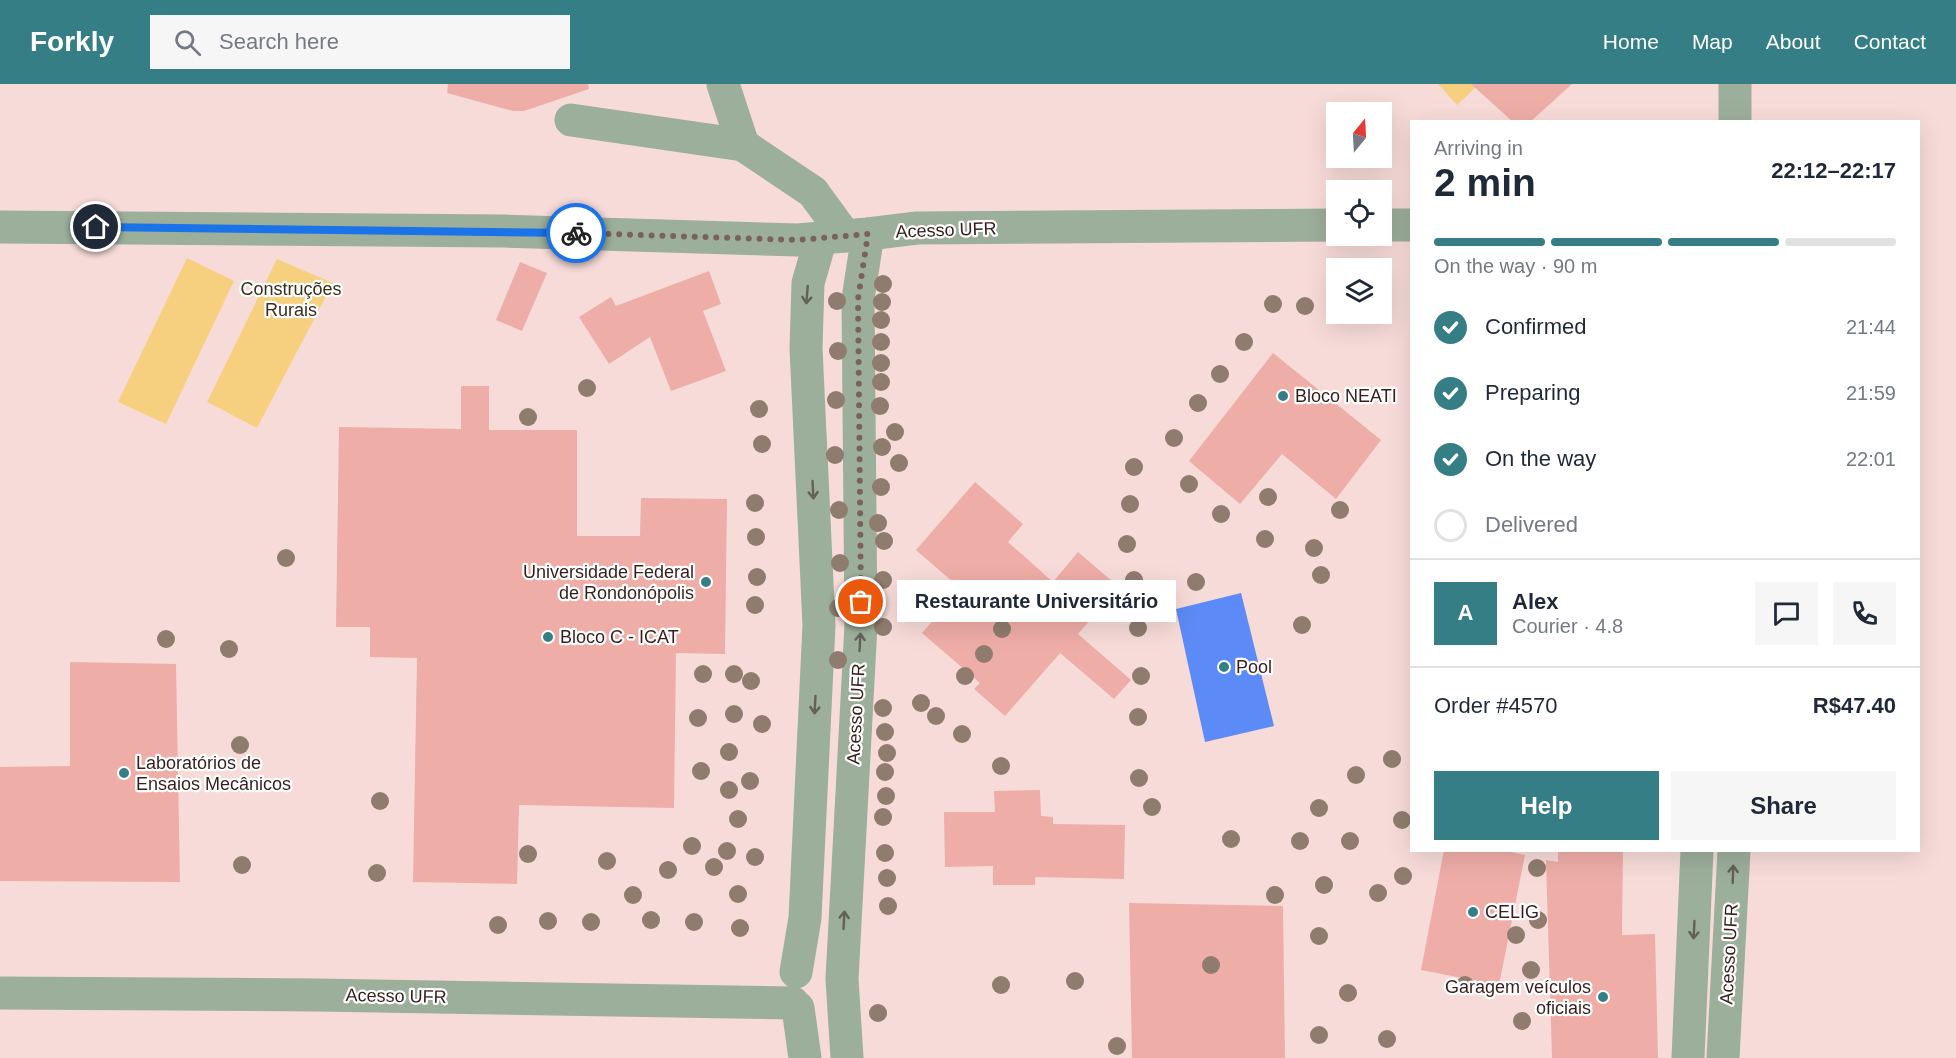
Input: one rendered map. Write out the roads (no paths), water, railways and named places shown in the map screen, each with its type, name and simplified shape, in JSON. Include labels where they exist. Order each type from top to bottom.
[{"type":"street","points":[[723,84],[743,145]]},
{"type":"street","points":[[1735,84],[1735,120]]},
{"type":"street","points":[[571,120],[743,145],[813,192],[845,236]]},
{"type":"street","name":"Acesso UFR","points":[[847,1058],[842,987],[861,626],[858,299],[845,236],[917,228],[1326,225]]},
{"type":"street","points":[[1392,225],[1410,225]]},
{"type":"street","points":[[0,226],[503,231],[798,240],[845,236]]},
{"type":"street","points":[[806,1058],[794,992],[805,918],[819,625],[806,307],[808,283],[845,236]]},
{"type":"street","points":[[1688,1058],[1697,852]]},
{"type":"street","name":"Acesso UFR","points":[[1723,1058],[1734,852]]},
{"type":"street","name":"Acesso UFR","points":[[818,966],[842,987],[825,1012],[816,1014],[806,1013],[794,992],[803,967],[818,966]]},
{"type":"street","name":"Acesso UFR","points":[[0,974],[794,992]]},
{"type":"street","name":"Acesso UFR","points":[[0,993],[294,995],[794,992]]},
{"type":"street","points":[[1690,1021],[1726,1016]]},
{"type":"water","name":"Pool","points":[[1241,593],[1274,726],[1205,742],[1176,609]]},
{"type":"place","name":"Bloco NEATI","points":[[1283,396]]},
{"type":"place","name":"Universidade Federal de Rondonópolis","points":[[706,582]]},
{"type":"place","name":"Restaurante Universitário","points":[[861,602]]},
{"type":"place","name":"Bloco C - ICAT","points":[[548,637]]},
{"type":"place","name":"Pool","points":[[1224,667]]},
{"type":"place","name":"Laboratórios de Ensaios Mecânicos","points":[[124,773]]},
{"type":"place","name":"CELIG","points":[[1473,912]]},
{"type":"place","name":"Garagem veículos oficiais","points":[[1603,997]]},
{"type":"park label","name":"Construções Rurais","points":[[291,299]]}]
